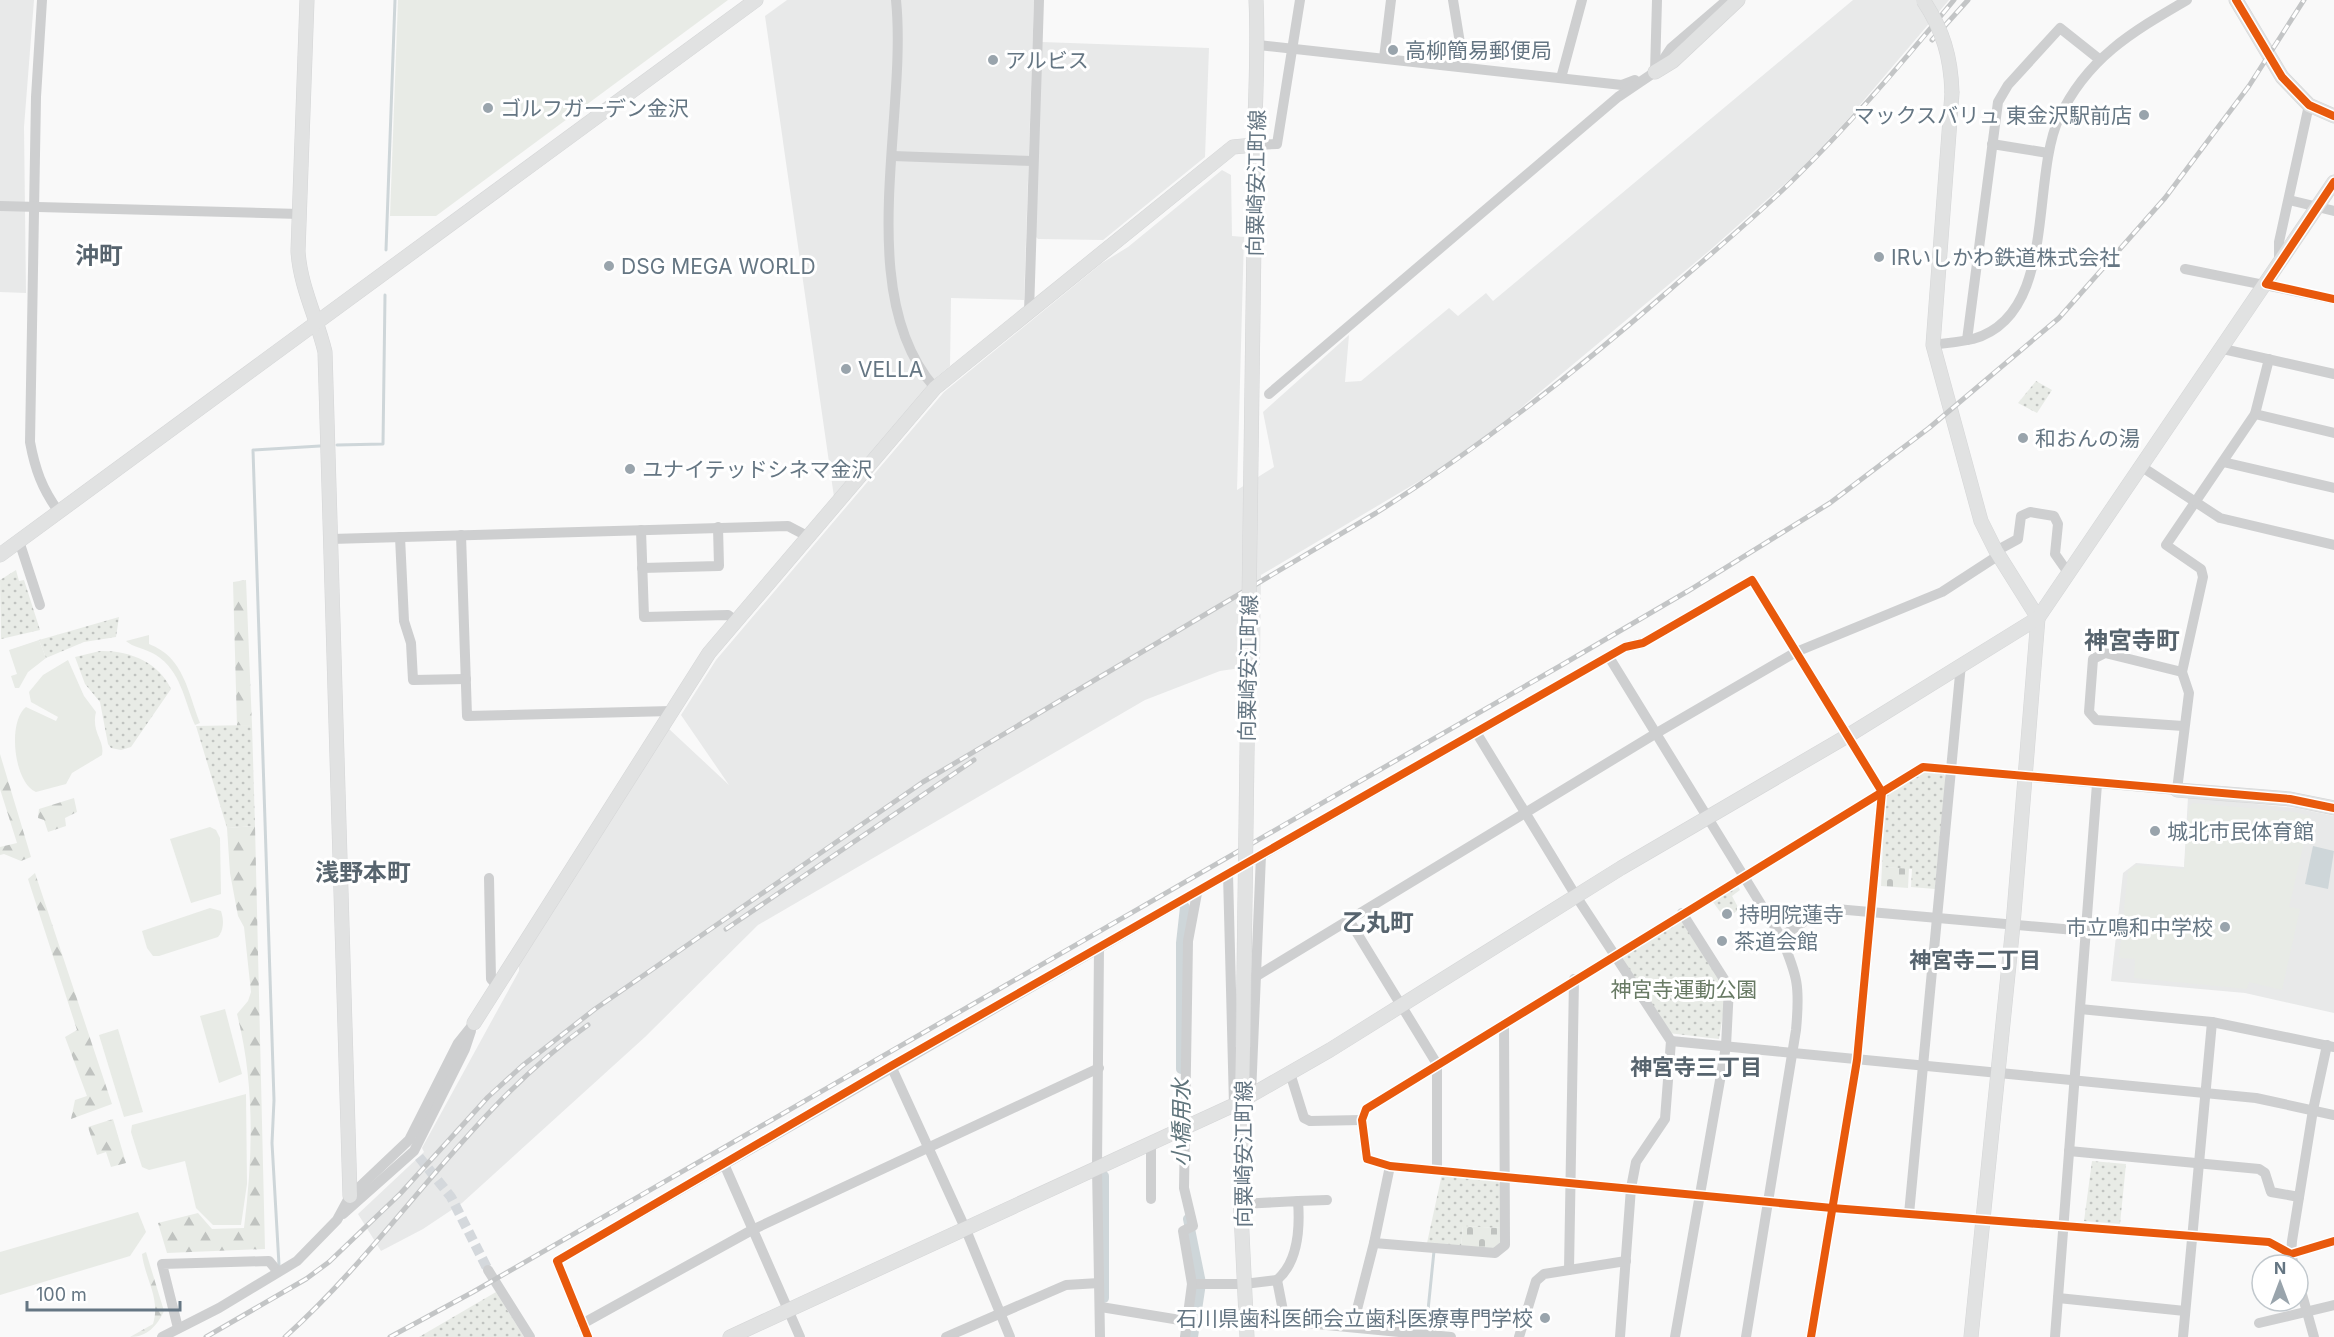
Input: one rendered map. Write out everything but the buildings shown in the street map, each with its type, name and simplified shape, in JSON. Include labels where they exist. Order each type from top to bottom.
[{"type":"street","points":[[42,0],[36,97],[30,442],[35,471],[46,495],[59,512]]},
{"type":"street","points":[[307,0],[298,251],[301,277],[318,322],[325,352],[350,1196]]},
{"type":"street","points":[[0,555],[756,0]]},
{"type":"street","points":[[896,0],[889,263],[894,299],[902,328],[916,362],[935,388]]},
{"type":"street","points":[[1029,312],[1039,0]]},
{"type":"street","name":"向粟崎安江町線","points":[[1247,1337],[1241,1204],[1254,146],[1258,45],[1256,0]]},
{"type":"street","points":[[337,1220],[350,1196],[409,1140],[458,1043],[474,1023],[709,653],[935,388],[1233,147],[1277,144],[1300,0]]},
{"type":"street","points":[[1384,58],[1391,0]]},
{"type":"street","points":[[1453,0],[1460,43],[1460,67]]},
{"type":"street","points":[[1560,78],[1582,0]]},
{"type":"street","points":[[1655,72],[1658,0]]},
{"type":"street","points":[[1258,45],[1294,47],[1622,85],[1655,72],[1671,48],[1727,0]]},
{"type":"street","points":[[1269,394],[1618,97],[1673,61],[1738,0]]},
{"type":"street","points":[[1923,0],[1943,33],[1951,64],[1952,93],[1933,345],[1982,521],[1998,553],[2038,618],[2000,1074],[1971,1337]]},
{"type":"street","points":[[1933,345],[1975,339],[1999,325],[2026,292],[2032,272],[2049,153],[2059,119],[2073,94],[2099,59],[2127,35],[2187,0]]},
{"type":"street","points":[[2236,0],[2282,77],[2309,105],[2334,116]]},
{"type":"street","points":[[1967,340],[1998,102],[2008,85],[2060,28],[2099,59]]},
{"type":"street","points":[[2278,264],[2279,242],[2309,105]]},
{"type":"street","points":[[1992,144],[2049,153]]},
{"type":"street","points":[[893,156],[1033,161]]},
{"type":"street","points":[[730,1337],[1185,1129],[1243,1100],[1576,896],[1849,735],[2038,618],[2223,349],[2334,182]]},
{"type":"street","points":[[2289,200],[2334,211]]},
{"type":"street","points":[[0,206],[300,214]]},
{"type":"street","points":[[2186,269],[2334,299]]},
{"type":"street","points":[[2223,349],[2334,374]]},
{"type":"street","points":[[2177,790],[2183,726],[2189,693],[2182,672],[2203,577],[2201,569],[2166,545],[2255,414],[2269,359]]},
{"type":"street","points":[[2255,414],[2334,432]]},
{"type":"street","points":[[2223,462],[2334,488]]},
{"type":"street","points":[[2142,467],[2220,518],[2334,545]]},
{"type":"street","points":[[1255,977],[1655,734],[1796,652],[1942,592],[2018,538],[2020,516],[2030,512],[2054,516],[2058,524],[2055,554],[2069,574]]},
{"type":"street","points":[[331,538],[788,526],[809,537]]},
{"type":"street","points":[[642,568],[719,566],[718,527]]},
{"type":"street","points":[[641,530],[644,617],[728,615],[737,622]]},
{"type":"street","points":[[461,535],[467,716],[672,711]]},
{"type":"street","points":[[400,537],[404,621],[411,643],[413,680],[466,680]]},
{"type":"street","points":[[19,541],[40,605]]},
{"type":"street","points":[[1243,1100],[1255,977],[1257,858],[1625,647],[1643,643],[1752,580],[1882,792],[1857,1060],[1811,1337]]},
{"type":"street","points":[[2182,672],[2105,653],[2093,659],[2089,712],[2096,720],[2183,726]]},
{"type":"street","points":[[1609,657],[1781,937],[1797,973],[1799,997],[1746,1337]]},
{"type":"street","points":[[1909,1214],[1961,664]]},
{"type":"street","points":[[1476,732],[1576,896],[1671,1041],[1665,1119],[1636,1162],[1631,1188],[1620,1337]]},
{"type":"street","points":[[2284,1253],[2270,1242],[1832,1208],[1390,1166],[1367,1159],[1362,1120],[1366,1109],[1437,1064],[1923,767],[2097,784],[2290,799],[2334,808]]},
{"type":"street","points":[[2055,1337],[2097,784]]},
{"type":"street","points":[[588,1337],[557,1261],[891,1066],[1229,873],[1243,1100]]},
{"type":"street","points":[[489,878],[492,979],[497,985]]},
{"type":"street","points":[[1185,1337],[1192,1284],[1183,1231],[1193,1226],[1184,1188],[1188,941],[1197,893]]},
{"type":"street","points":[[1781,937],[1817,913],[1836,909],[2086,932]]},
{"type":"street","points":[[1675,1337],[1698,1194],[1726,1047],[1729,987],[1682,913]]},
{"type":"street","points":[[1350,920],[1403,1004],[1437,1064],[1437,1170]]},
{"type":"street","points":[[1099,948],[1100,1337]]},
{"type":"street","points":[[1569,1270],[1574,979]]},
{"type":"street","points":[[2080,1009],[2212,1022],[2331,1046],[2313,1110],[2293,1253]]},
{"type":"street","points":[[2183,1337],[2212,1022]]},
{"type":"street","points":[[162,1337],[219,1308],[297,1261],[337,1220],[416,1154],[465,1049],[474,1023]]},
{"type":"street","points":[[1374,1243],[1495,1253],[1505,1245],[1504,1024]]},
{"type":"street","points":[[1671,1041],[2256,1098],[2334,1114]]},
{"type":"street","points":[[891,1066],[966,1230],[1010,1337]]},
{"type":"street","points":[[582,1324],[753,1230],[1099,1068]]},
{"type":"street","points":[[1290,1073],[1304,1118],[1310,1121],[1362,1120]]},
{"type":"street","points":[[1151,1144],[1151,1199]]},
{"type":"street","points":[[2069,1151],[2259,1169],[2265,1173],[2271,1192],[2299,1197]]},
{"type":"street","points":[[724,1164],[801,1337]]},
{"type":"street","points":[[1353,1325],[1374,1243],[1390,1166]]},
{"type":"street","points":[[1241,1204],[1327,1200]]},
{"type":"street","points":[[1192,1284],[1244,1284],[1277,1280],[1286,1272],[1300,1229],[1298,1202]]},
{"type":"street","points":[[2306,1253],[2334,1241]]},
{"type":"street","points":[[178,1328],[162,1264],[269,1261],[278,1272]]},
{"type":"street","points":[[1519,1337],[1536,1281],[1544,1274],[1626,1261]]},
{"type":"street","points":[[488,1270],[530,1337]]},
{"type":"street","points":[[1277,1280],[1286,1321],[1353,1325],[1451,1337]]},
{"type":"street","points":[[946,1337],[1066,1286],[1099,1283]]},
{"type":"street","points":[[2058,1298],[2185,1311]]},
{"type":"street","points":[[2310,1311],[2334,1305]]},
{"type":"street","points":[[1101,1307],[1186,1321]]},
{"type":"street","points":[[2259,1323],[2303,1313]]},
{"type":"street","points":[[2307,1313],[2314,1337]]},
{"type":"shaded area","points":[[0,0],[34,0],[24,127],[26,293],[0,292]]},
{"type":"shaded area","points":[[787,0],[1034,0],[1024,300],[951,298],[950,366],[932,381],[834,497],[765,16]]},
{"type":"shaded area","points":[[1853,0],[1949,0],[1848,119],[1798,172],[1709,251],[1510,417],[1438,470],[1261,575],[1260,665],[1220,671],[1145,700],[758,925],[645,1037],[462,1203],[423,1229],[381,1251],[358,1214],[424,1152],[422,1148],[519,971],[519,960],[668,728],[729,785],[681,715],[716,660],[944,392],[1102,263],[1128,247],[1222,170],[1231,175],[1232,236],[1244,237],[1237,490],[1274,467],[1263,412],[1349,335],[1345,382],[1361,381],[1449,308],[1458,316],[1486,293],[1493,301]]},
{"type":"shaded area","points":[[1042,42],[1209,48],[1205,157],[1103,240],[1038,239],[1035,236]]},
{"type":"shaded area","name":"市立鳴和中学校","points":[[2188,797],[2296,808],[2334,816],[2334,1013],[2245,993],[2111,981],[2123,873],[2136,863],[2184,867]]},
{"type":"shaded area","points":[[2313,846],[2334,851],[2328,889],[2305,884]]},
{"type":"shaded area","points":[[1766,934],[1768,940],[1775,942],[1766,944],[1757,953],[1747,950],[1739,952],[1735,943],[1742,939],[1748,943]]},
{"type":"green space","name":"ゴルフガーデン金沢","points":[[398,0],[728,0],[436,216],[390,216]]},
{"type":"green space","points":[[2036,381],[2052,390],[2037,413],[2018,403]]},
{"type":"green space","points":[[16,570],[19,581],[24,580],[40,630],[1,639],[0,580]]},
{"type":"green space","points":[[246,580],[252,725],[237,726],[233,582]]},
{"type":"green space","points":[[119,617],[116,637],[84,642],[46,658],[39,640]]},
{"type":"green space","points":[[149,635],[149,644],[170,658],[183,677],[200,723],[195,725],[181,687],[171,669],[152,653],[126,641]]},
{"type":"green space","points":[[39,640],[46,658],[28,672],[19,688],[15,688],[11,676],[17,674],[9,650]]},
{"type":"green space","points":[[100,651],[132,655],[142,660],[159,672],[171,689],[131,747],[121,750],[111,748],[108,744],[100,702],[85,684],[75,657]]},
{"type":"green space","points":[[68,660],[84,696],[96,712],[95,725],[102,745],[102,755],[72,773],[66,784],[36,792],[22,777],[18,765],[16,725],[26,707],[56,721],[58,717],[31,702],[29,692],[43,675]]},
{"type":"green space","points":[[252,725],[255,826],[227,828],[196,726]]},
{"type":"green space","points":[[0,754],[31,857],[21,861],[4,854],[0,855],[0,847],[17,843],[0,789]]},
{"type":"green space","points":[[1921,772],[1944,774],[1946,778],[1935,889],[1911,887],[1912,869],[1882,867],[1885,794]]},
{"type":"green space","points":[[74,798],[77,812],[65,818],[66,826],[48,832],[44,820],[38,818],[39,809]]},
{"type":"green space","name":"市立鳴和中学校","points":[[2193,803],[2294,812],[2310,816],[2289,907],[2300,909],[2282,990],[2249,982],[2247,989],[2134,978],[2135,959],[2119,958],[2128,871],[2136,865],[2184,869],[2189,807]]},
{"type":"green space","points":[[255,826],[265,1249],[167,1253],[158,1223],[198,1213],[212,1229],[244,1228],[251,1120],[247,1067],[237,1014],[248,1001],[251,992],[244,927],[238,916],[230,873],[227,828]]},
{"type":"green space","points":[[210,827],[216,830],[220,838],[221,894],[191,903],[170,839]]},
{"type":"green space","points":[[1882,867],[1909,868],[1908,888],[1881,886]]},
{"type":"green space","points":[[35,873],[112,1104],[71,1119],[75,1100],[87,1096],[65,1037],[77,1030],[28,879]]},
{"type":"green space","points":[[1738,886],[1740,890],[1732,896],[1739,909],[1726,920],[1713,902]]},
{"type":"green space","points":[[210,908],[221,911],[222,914],[222,928],[218,937],[159,956],[153,956],[147,948],[142,931]]},
{"type":"green space","name":"神宮寺運動公園","points":[[1680,917],[1724,983],[1726,997],[1719,1039],[1668,1033],[1619,952]]},
{"type":"green space","points":[[225,1009],[242,1074],[219,1083],[200,1016]]},
{"type":"green space","points":[[118,1029],[143,1112],[124,1117],[99,1035]]},
{"type":"green space","points":[[246,1094],[247,1184],[241,1225],[213,1225],[196,1208],[185,1161],[149,1170],[142,1167],[131,1132],[132,1125]]},
{"type":"green space","points":[[113,1119],[126,1163],[111,1167],[106,1152],[97,1155],[88,1127]]},
{"type":"green space","points":[[2092,1161],[2126,1164],[2120,1224],[2084,1221]]},
{"type":"green space","points":[[1442,1174],[1491,1177],[1501,1184],[1501,1228],[1463,1226],[1461,1247],[1427,1243]]},
{"type":"green space","points":[[138,1212],[146,1232],[130,1256],[0,1295],[0,1252]]},
{"type":"green space","points":[[1463,1226],[1501,1228],[1501,1243],[1494,1250],[1461,1247]]},
{"type":"green space","points":[[146,1252],[164,1311],[151,1330],[142,1335],[130,1337],[153,1324],[155,1315],[154,1297],[142,1254]]},
{"type":"green space","points":[[496,1292],[524,1337],[419,1337]]},
{"type":"waterway","points":[[386,250],[395,0]]},
{"type":"waterway","points":[[337,445],[383,444],[385,295]]},
{"type":"waterway","points":[[279,1265],[272,1143],[274,1100],[253,450],[320,446]]},
{"type":"waterway","name":"小橋用水","points":[[1181,1069],[1181,943],[1185,907]]},
{"type":"waterway","points":[[1104,1176],[1104,1298]]},
{"type":"waterway","name":"小橋用水","points":[[1188,1219],[1201,1283],[1193,1337]]},
{"type":"waterway","points":[[1426,1330],[1434,1251]]},
{"type":"tunnel","points":[[419,1157],[451,1197],[488,1270]]},
{"type":"railway","points":[[206,1337],[306,1279],[329,1262],[400,1194],[488,1097],[522,1066],[595,1009],[923,782],[1376,513],[1452,463],[1525,409],[1630,324],[1781,192],[1858,112],[1954,0]]},
{"type":"railway","points":[[1932,40],[1968,0]]},
{"type":"railway","points":[[390,1337],[473,1292],[1560,666],[1688,591],[1830,503],[1929,428],[2059,318],[2165,198],[2249,86],[2304,0]]},
{"type":"railway","points":[[726,929],[974,760]]},
{"type":"railway","points":[[285,1337],[361,1259],[468,1135],[505,1096],[545,1059],[588,1025]]},
{"type":"cycle path","points":[[2236,0],[2282,77],[2309,105],[2334,116]]},
{"type":"cycle path","points":[[2334,182],[2266,284],[2334,299]]},
{"type":"cycle path","points":[[588,1337],[557,1261],[891,1066],[1625,647],[1643,643],[1752,580],[1882,792],[1857,1060],[1811,1337]]},
{"type":"cycle path","points":[[2334,808],[2290,799],[1923,767],[1366,1109],[1362,1120],[1367,1159],[1390,1166],[1832,1208],[2269,1242],[2291,1254],[2334,1241]]},
{"type":"place","name":"高柳簡易郵便局","points":[[1393,50]]},
{"type":"place","name":"アルビス","points":[[993,60]]},
{"type":"place","name":"ゴルフガーデン金沢","points":[[488,108]]},
{"type":"place","name":"マックスバリュ 東金沢駅前店","points":[[2144,115]]},
{"type":"place","name":"IRいしかわ鉄道株式会社","points":[[1879,257]]},
{"type":"place","name":"DSG MEGA WORLD","points":[[609,266]]},
{"type":"place","name":"VELLA","points":[[846,369]]},
{"type":"place","name":"和おんの湯","points":[[2023,438]]},
{"type":"place","name":"ユナイテッドシネマ金沢","points":[[630,469]]},
{"type":"place","name":"城北市民体育館","points":[[2155,831]]},
{"type":"place","name":"持明院蓮寺","points":[[1727,914]]},
{"type":"place","name":"市立鳴和中学校","points":[[2225,927]]},
{"type":"place","name":"茶道会館","points":[[1722,941]]},
{"type":"place","name":"石川県歯科医師会立歯科医療専門学校","points":[[1545,1318]]},
{"type":"district","name":"沖町","points":[[99,255]]},
{"type":"district","name":"神宮寺町","points":[[2132,640]]},
{"type":"district","name":"浅野本町","points":[[363,872]]},
{"type":"district","name":"乙丸町","points":[[1378,922]]},
{"type":"district","name":"神宮寺二丁目","points":[[1975,960]]},
{"type":"district","name":"神宮寺三丁目","points":[[1696,1067]]}]
